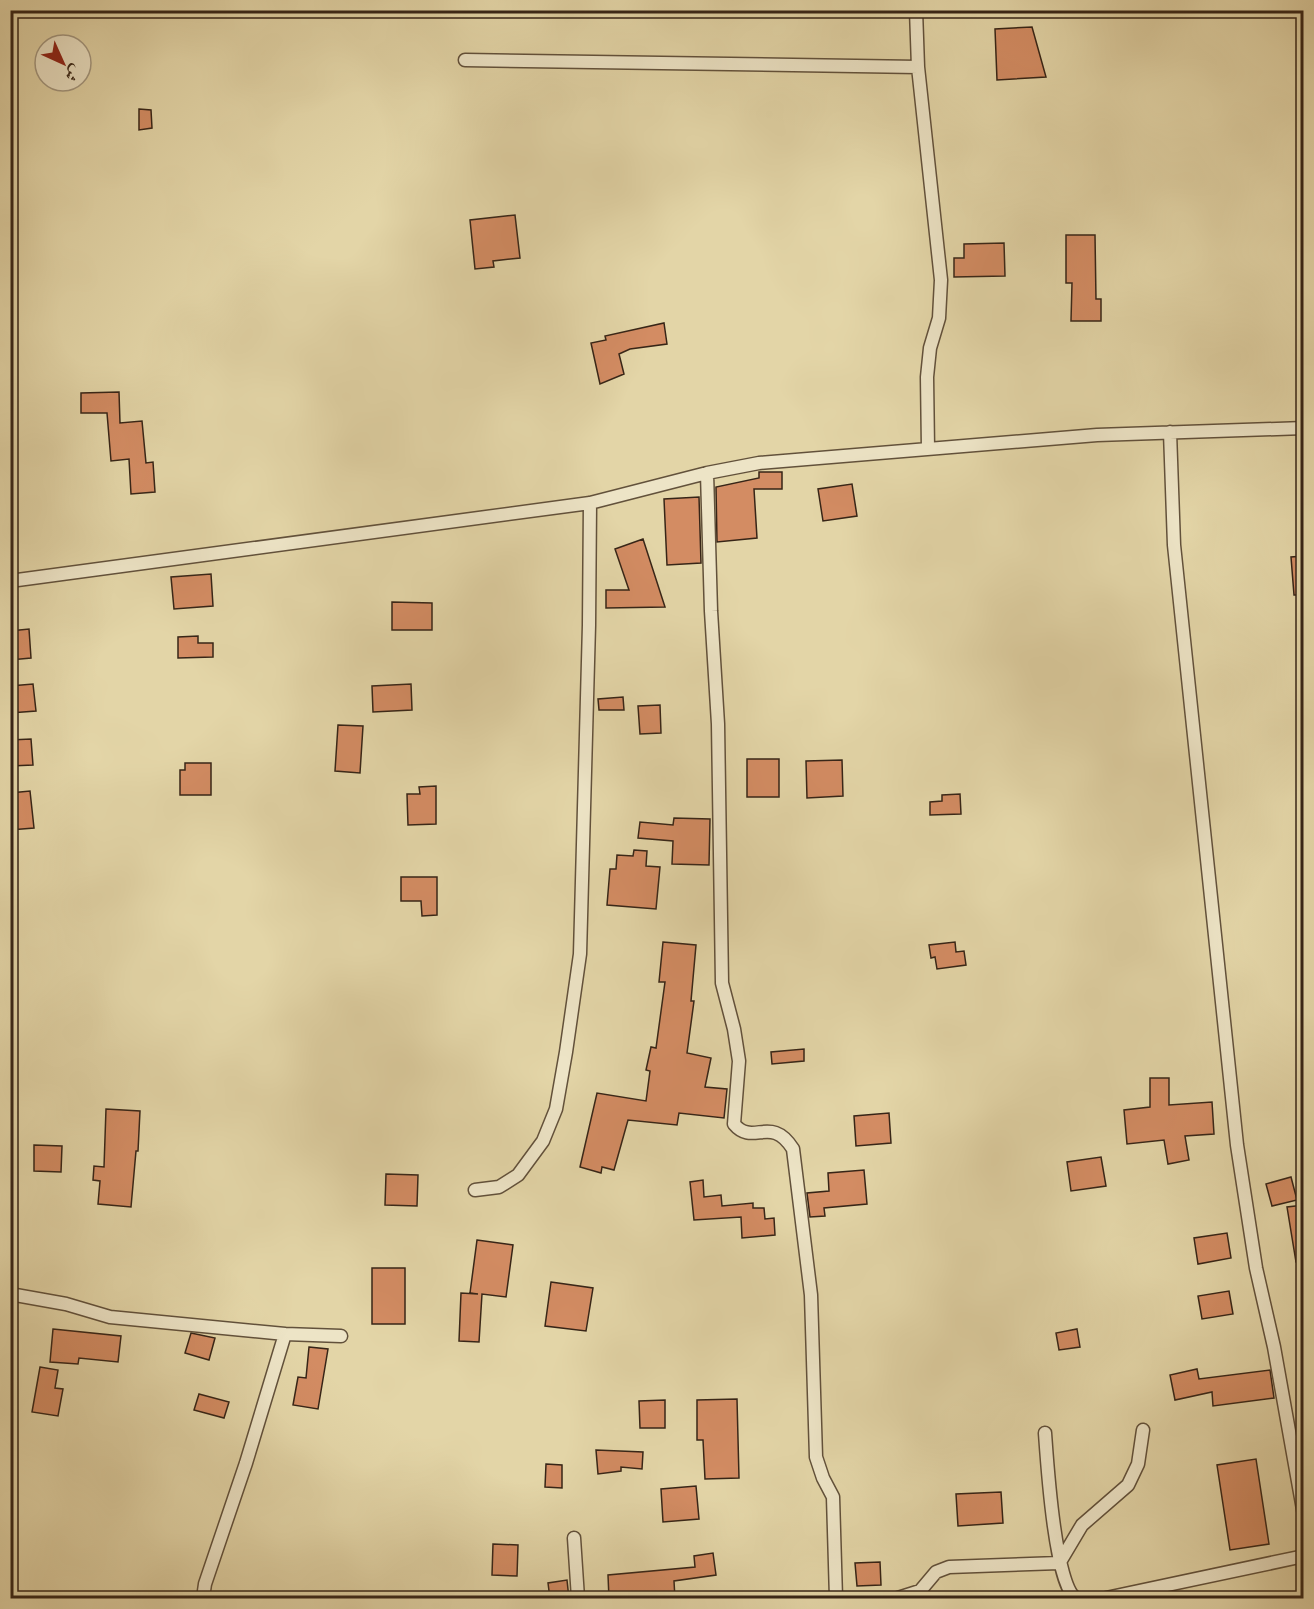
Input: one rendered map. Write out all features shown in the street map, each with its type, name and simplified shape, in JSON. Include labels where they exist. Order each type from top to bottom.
[{"type":"street","points":[[916,10],[918,67],[941,280],[939,318],[930,348],[927,377],[928,449]]},
{"type":"street","points":[[465,60],[918,67]]},
{"type":"street","points":[[10,580],[590,503],[707,473],[759,463],[1097,435],[1304,428]]},
{"type":"street","points":[[1170,432],[1174,545],[1237,1145],[1256,1268],[1274,1347],[1304,1515]]},
{"type":"street","points":[[707,473],[711,611],[718,724],[722,983],[734,1029],[739,1060],[734,1124],[743,1132],[774,1132],[784,1135],[793,1149],[811,1295],[816,1457],[823,1478],[834,1497],[836,1599]]},
{"type":"street","points":[[475,1190],[499,1187],[518,1175],[543,1141],[556,1109],[566,1052],[580,954],[590,503]]},
{"type":"street","points":[[10,1294],[66,1304],[110,1317],[285,1334],[341,1336]]},
{"type":"street","points":[[203,1599],[285,1334]]},
{"type":"street","points":[[1059,1563],[1082,1525],[1128,1485],[1138,1464],[1143,1430]]},
{"type":"street","points":[[1045,1433],[1059,1563],[1067,1588],[1076,1599]]},
{"type":"street","points":[[574,1538],[578,1599]]},
{"type":"street","points":[[1106,1599],[1304,1556]]},
{"type":"street","points":[[897,1599],[920,1591],[936,1572],[949,1567],[1059,1563]]},
{"type":"building","points":[[1032,27],[1046,77],[997,80],[995,29]]},
{"type":"building","points":[[139,109],[151,110],[152,128],[139,130]]},
{"type":"building","points":[[515,215],[520,258],[493,261],[494,267],[475,269],[470,220]]},
{"type":"building","points":[[1066,235],[1095,235],[1096,299],[1101,299],[1101,321],[1071,321],[1072,283],[1066,283]]},
{"type":"building","points":[[1004,243],[1005,276],[954,277],[954,258],[964,258],[964,244]]},
{"type":"building","points":[[664,323],[667,344],[630,349],[619,354],[624,374],[600,384],[591,343],[606,340],[605,336]]},
{"type":"building","points":[[119,392],[120,423],[142,421],[146,463],[153,462],[155,492],[131,494],[129,459],[111,461],[107,413],[81,413],[81,393]]},
{"type":"building","points":[[759,472],[782,472],[782,489],[754,489],[757,538],[717,542],[716,487],[759,478]]},
{"type":"building","points":[[852,484],[857,516],[823,521],[818,489]]},
{"type":"building","points":[[699,497],[701,563],[667,565],[664,499]]},
{"type":"building","points":[[643,539],[665,607],[606,608],[606,590],[629,590],[615,549]]},
{"type":"building","points":[[1304,556],[1304,595],[1294,595],[1291,557]]},
{"type":"building","points":[[211,574],[213,606],[174,609],[171,577]]},
{"type":"building","points":[[392,602],[432,603],[432,630],[392,630]]},
{"type":"building","points":[[29,629],[31,658],[10,660],[10,631]]},
{"type":"building","points":[[198,636],[198,643],[213,643],[213,657],[178,658],[178,637]]},
{"type":"building","points":[[33,684],[36,711],[10,713],[10,686]]},
{"type":"building","points":[[411,684],[412,710],[373,712],[372,686]]},
{"type":"building","points":[[623,697],[624,710],[599,710],[598,699]]},
{"type":"building","points":[[660,705],[661,733],[640,734],[638,706]]},
{"type":"building","points":[[338,725],[363,726],[360,773],[335,771]]},
{"type":"building","points":[[31,739],[33,765],[10,766],[10,740]]},
{"type":"building","points":[[747,759],[779,759],[779,797],[747,797]]},
{"type":"building","points":[[842,760],[843,796],[807,798],[806,761]]},
{"type":"building","points":[[185,763],[211,763],[211,795],[180,795],[180,770],[185,770]]},
{"type":"building","points":[[436,786],[436,824],[408,825],[407,794],[420,794],[419,787]]},
{"type":"building","points":[[30,791],[34,828],[10,830],[10,793]]},
{"type":"building","points":[[960,794],[961,814],[930,815],[930,802],[942,801],[942,795]]},
{"type":"building","points":[[674,818],[710,819],[709,865],[672,864],[673,841],[638,838],[640,822],[673,825]]},
{"type":"building","points":[[634,850],[647,851],[646,866],[660,867],[656,909],[607,905],[610,869],[616,869],[617,855],[633,856]]},
{"type":"building","points":[[401,877],[437,877],[437,915],[422,916],[421,901],[401,901]]},
{"type":"building","points":[[663,942],[696,945],[691,1001],[694,1001],[687,1053],[711,1058],[705,1087],[727,1089],[724,1118],[679,1113],[677,1125],[628,1120],[614,1170],[602,1167],[601,1173],[580,1167],[597,1093],[646,1101],[650,1071],[646,1070],[651,1047],[656,1048],[665,982],[659,982]]},
{"type":"building","points":[[955,942],[956,952],[964,951],[966,965],[937,969],[935,957],[931,958],[929,945]]},
{"type":"building","points":[[804,1049],[804,1061],[772,1064],[771,1052]]},
{"type":"building","points":[[1150,1078],[1169,1078],[1169,1105],[1212,1102],[1214,1134],[1185,1136],[1189,1160],[1168,1164],[1164,1140],[1127,1144],[1124,1110],[1150,1107]]},
{"type":"building","points":[[106,1109],[140,1111],[131,1207],[98,1204],[100,1181],[93,1180],[94,1166],[104,1167]]},
{"type":"building","points":[[889,1113],[891,1143],[856,1146],[854,1116]]},
{"type":"building","points":[[34,1145],[62,1146],[61,1172],[34,1171]]},
{"type":"building","points":[[1101,1157],[1106,1186],[1071,1191],[1067,1162]]},
{"type":"building","points":[[864,1170],[867,1204],[824,1208],[825,1216],[810,1217],[807,1193],[829,1191],[828,1173]]},
{"type":"building","points":[[386,1174],[418,1175],[417,1206],[385,1205]]},
{"type":"building","points":[[1291,1177],[1297,1200],[1272,1206],[1266,1184]]},
{"type":"building","points":[[703,1180],[704,1197],[721,1195],[722,1206],[753,1203],[753,1208],[764,1208],[765,1219],[774,1218],[775,1235],[742,1238],[741,1217],[694,1220],[690,1182]]},
{"type":"building","points":[[1304,1205],[1304,1261],[1296,1262],[1287,1207]]},
{"type":"building","points":[[1227,1233],[1231,1258],[1198,1264],[1194,1238]]},
{"type":"building","points":[[477,1240],[513,1245],[506,1297],[482,1294],[479,1342],[459,1341],[461,1293],[478,1294],[470,1293]]},
{"type":"building","points":[[372,1268],[405,1268],[405,1324],[372,1324]]},
{"type":"building","points":[[551,1282],[593,1288],[586,1331],[545,1326]]},
{"type":"building","points":[[1229,1291],[1233,1314],[1202,1319],[1198,1296]]},
{"type":"building","points":[[53,1329],[121,1336],[118,1362],[79,1358],[78,1364],[50,1362]]},
{"type":"building","points":[[1077,1329],[1080,1347],[1059,1350],[1056,1333]]},
{"type":"building","points":[[191,1333],[215,1338],[209,1360],[185,1353]]},
{"type":"building","points":[[309,1347],[328,1349],[318,1409],[293,1405],[298,1377],[306,1378]]},
{"type":"building","points":[[40,1367],[58,1370],[55,1388],[63,1389],[58,1416],[32,1412]]},
{"type":"building","points":[[1197,1369],[1199,1379],[1270,1370],[1274,1398],[1213,1406],[1212,1392],[1175,1400],[1170,1375]]},
{"type":"building","points":[[199,1394],[229,1402],[224,1418],[194,1410]]},
{"type":"building","points":[[737,1399],[739,1478],[705,1479],[703,1440],[697,1440],[697,1400]]},
{"type":"building","points":[[665,1400],[665,1428],[640,1428],[639,1401]]},
{"type":"building","points":[[596,1450],[643,1452],[642,1469],[621,1467],[621,1471],[598,1474]]},
{"type":"building","points":[[1256,1459],[1269,1544],[1230,1550],[1217,1465]]},
{"type":"building","points":[[546,1464],[562,1465],[562,1488],[545,1487]]},
{"type":"building","points":[[696,1486],[699,1519],[663,1522],[661,1489]]},
{"type":"building","points":[[1001,1492],[1003,1523],[958,1526],[956,1494]]},
{"type":"building","points":[[493,1544],[518,1545],[517,1576],[492,1575]]},
{"type":"building","points":[[713,1553],[716,1575],[674,1581],[675,1599],[609,1599],[608,1575],[695,1567],[694,1556]]},
{"type":"building","points":[[880,1562],[881,1585],[857,1586],[855,1563]]},
{"type":"building","points":[[567,1580],[569,1599],[550,1599],[548,1583]]}]
